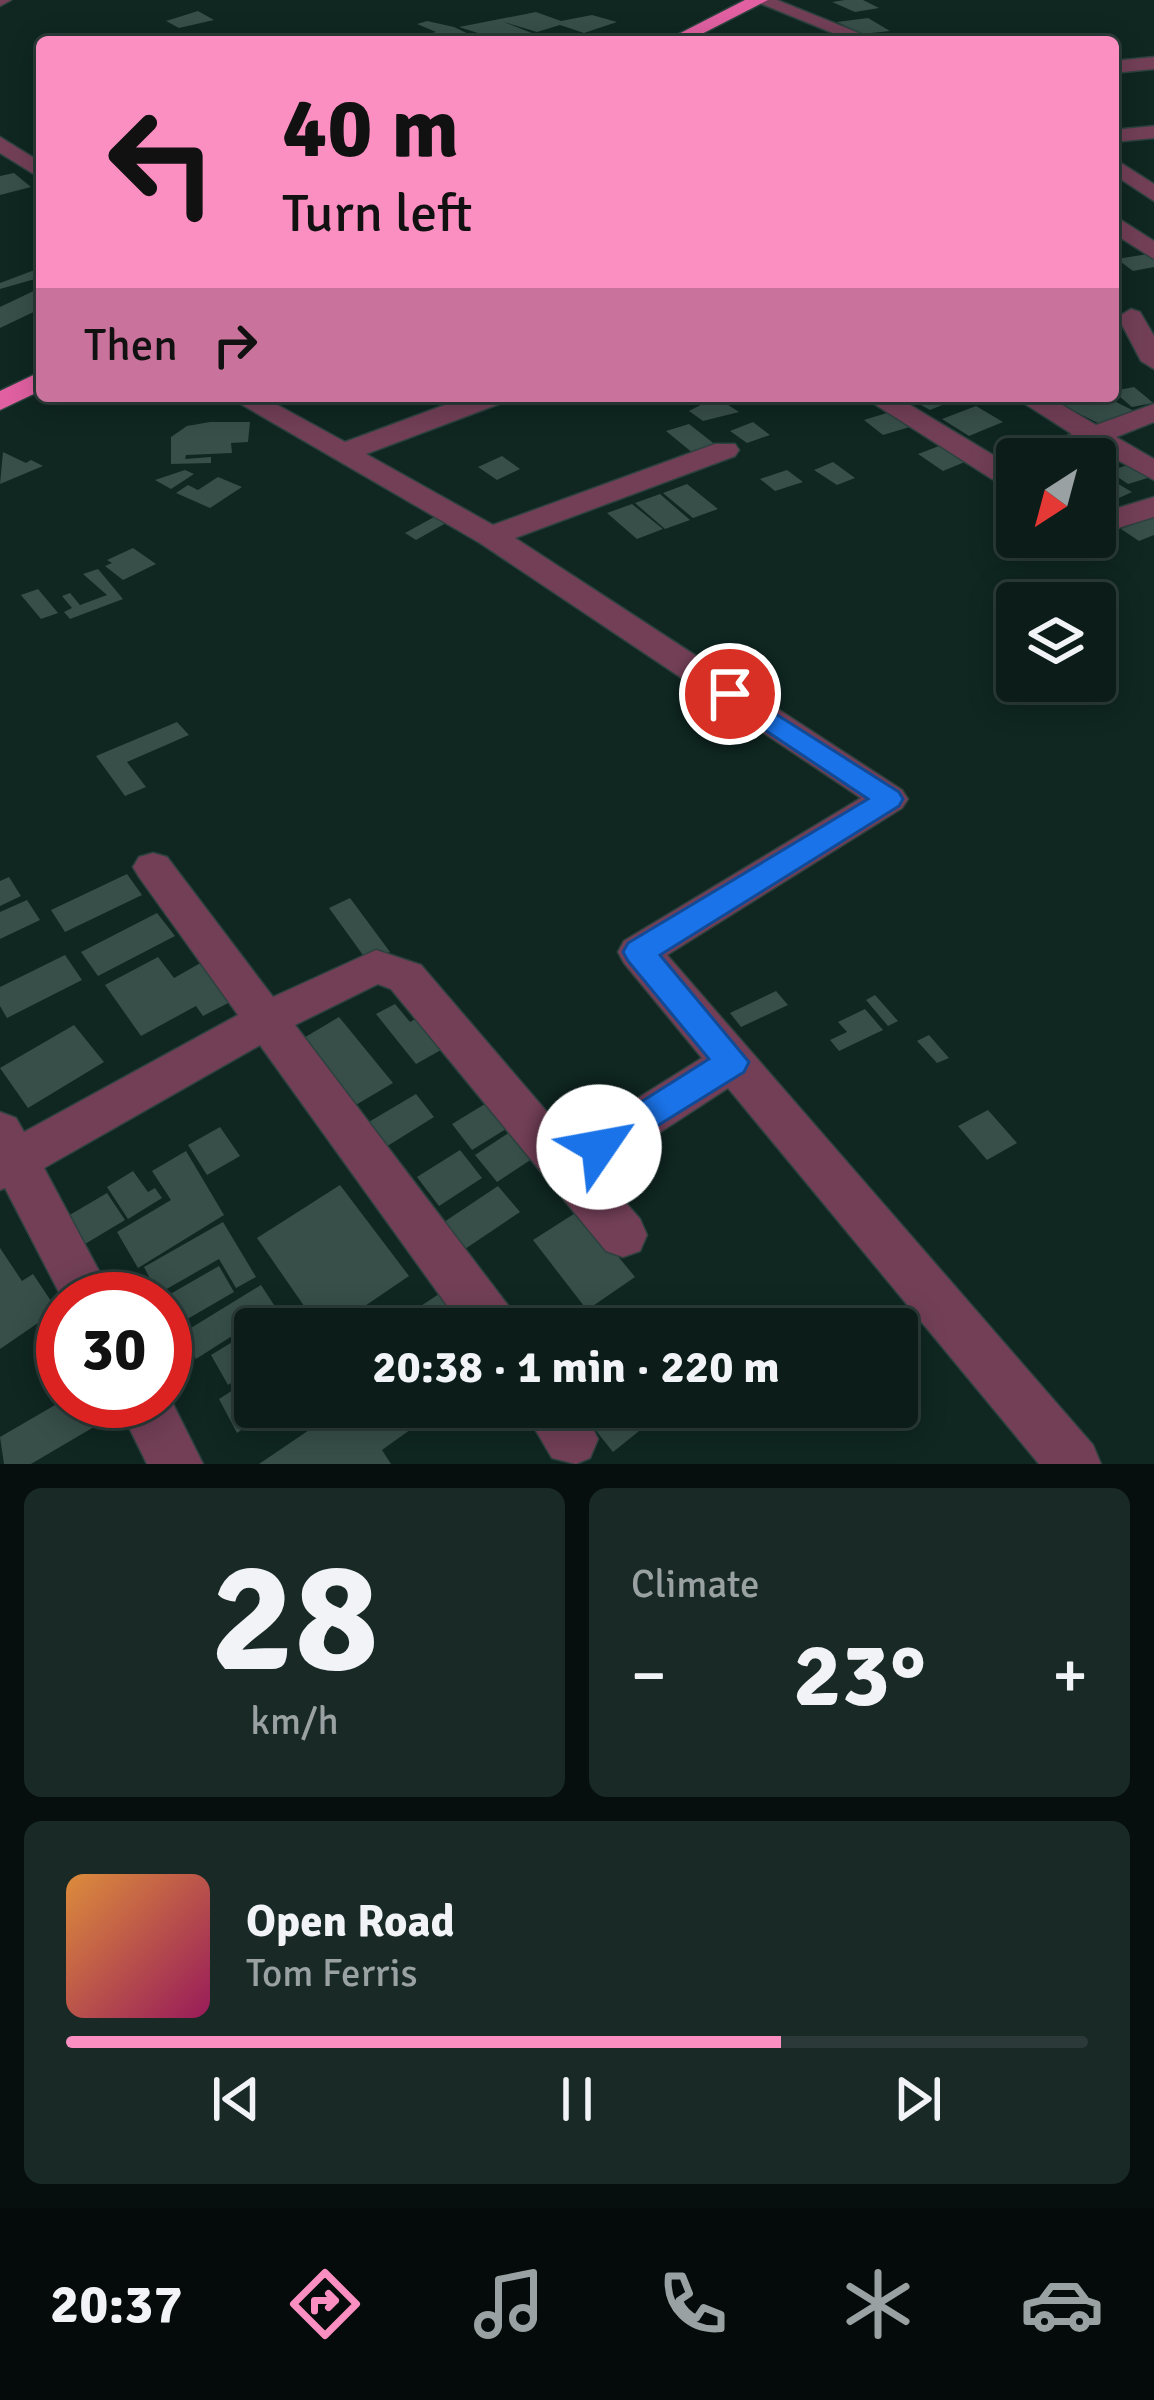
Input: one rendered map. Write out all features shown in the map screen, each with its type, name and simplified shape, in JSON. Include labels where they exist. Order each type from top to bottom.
[{"type":"highway","points":[[655,36],[726,0]]},
{"type":"highway","points":[[684,36],[760,0]]},
{"type":"highway","points":[[0,379],[36,360]]},
{"type":"highway","points":[[0,401],[36,382]]},
{"type":"street","points":[[760,0],[856,36]]},
{"type":"street","points":[[1119,66],[1154,63]]},
{"type":"street","points":[[1119,135],[1154,132]]},
{"type":"street","points":[[0,143],[36,169]]},
{"type":"street","points":[[1119,168],[1154,194]]},
{"type":"street","points":[[1119,227],[1154,252]]},
{"type":"street","points":[[1133,316],[1154,362]]},
{"type":"street","points":[[252,402],[490,536],[889,799],[639,952],[1074,1464]]},
{"type":"street","points":[[346,452],[478,402]]},
{"type":"street","points":[[888,402],[996,464]]},
{"type":"street","points":[[1038,402],[1154,471]]},
{"type":"street","points":[[1084,438],[1154,412]]},
{"type":"street","points":[[490,536],[725,450]]},
{"type":"street","points":[[1116,521],[1154,506]]},
{"type":"street","points":[[153,867],[480,1308]]},
{"type":"street","points":[[73,1272],[5,1154],[376,966],[406,977],[623,1234]]},
{"type":"street","points":[[566,1168],[732,1062]]},
{"type":"street","points":[[157,1428],[176,1464]]},
{"type":"building","points":[[863,0],[879,8],[855,12],[832,2]]},
{"type":"building","points":[[198,11],[214,20],[179,28],[166,21]]},
{"type":"building","points":[[536,12],[561,21],[592,15],[617,22],[584,33],[560,25],[537,32],[504,22],[534,34],[527,36],[487,36],[459,27]]},
{"type":"building","points":[[868,18],[890,31],[862,34],[837,22]]},
{"type":"building","points":[[427,21],[473,36],[420,36],[436,32],[417,24]]},
{"type":"building","points":[[14,173],[31,187],[0,195],[0,176]]},
{"type":"building","points":[[1148,254],[1154,267],[1133,271],[1119,259]]},
{"type":"building","points":[[36,270],[36,279],[0,289],[0,283]]},
{"type":"building","points":[[36,290],[36,311],[0,328],[0,307]]},
{"type":"building","points":[[1134,387],[1153,403],[1132,407],[1119,396],[1119,390]]},
{"type":"building","points":[[706,402],[724,402],[739,412],[703,421],[689,411]]},
{"type":"building","points":[[915,402],[949,402],[930,410]]},
{"type":"building","points":[[1116,402],[1136,412],[1106,427],[1062,405]]},
{"type":"building","points":[[976,406],[1003,422],[969,436],[942,419]]},
{"type":"building","points":[[893,411],[913,426],[883,435],[864,420]]},
{"type":"building","points":[[250,422],[248,442],[231,443],[232,453],[186,455],[185,459],[211,457],[211,463],[171,464],[171,437],[187,426]]},
{"type":"building","points":[[753,422],[770,435],[747,443],[730,431]]},
{"type":"building","points":[[689,424],[717,446],[694,454],[666,431]]},
{"type":"building","points":[[947,443],[972,459],[943,471],[918,454]]},
{"type":"building","points":[[3,452],[26,463],[31,460],[43,466],[0,484]]},
{"type":"building","points":[[502,456],[520,469],[497,480],[478,467]]},
{"type":"building","points":[[833,462],[855,478],[837,485],[814,470]]},
{"type":"building","points":[[1128,465],[1151,477],[1128,484],[1116,476],[1116,469]]},
{"type":"building","points":[[185,470],[194,474],[171,489],[155,480]]},
{"type":"building","points":[[787,470],[803,482],[775,491],[760,479]]},
{"type":"building","points":[[218,477],[242,487],[210,508],[176,493],[188,485],[198,490]]},
{"type":"building","points":[[1116,483],[1132,492],[1116,499]]},
{"type":"building","points":[[687,484],[718,509],[693,518],[663,493]]},
{"type":"building","points":[[660,494],[690,520],[665,529],[635,503]]},
{"type":"building","points":[[632,504],[663,529],[637,539],[607,513]]},
{"type":"building","points":[[1154,516],[1154,535],[1139,541],[1121,529]]},
{"type":"building","points":[[434,517],[446,523],[416,540],[405,533]]},
{"type":"building","points":[[133,548],[156,564],[123,580],[105,566],[112,563],[107,560]]},
{"type":"building","points":[[98,569],[123,599],[70,619],[64,612],[72,608],[62,596],[70,593],[80,605],[107,595],[83,574]]},
{"type":"building","points":[[38,589],[58,613],[41,619],[21,595]]},
{"type":"building","points":[[177,722],[189,735],[127,762],[146,787],[125,796],[96,756]]},
{"type":"building","points":[[127,874],[142,895],[65,932],[51,910]]},
{"type":"building","points":[[9,877],[21,896],[0,906],[0,881]]},
{"type":"building","points":[[350,898],[390,952],[368,962],[329,908]]},
{"type":"building","points":[[27,900],[40,920],[0,939],[0,912]]},
{"type":"building","points":[[157,913],[175,936],[98,976],[81,952]]},
{"type":"building","points":[[65,955],[82,980],[7,1018],[0,1006],[0,987]]},
{"type":"building","points":[[158,957],[174,978],[204,961],[234,1000],[203,1016],[196,1006],[141,1036],[105,985]]},
{"type":"building","points":[[776,991],[788,1005],[741,1027],[730,1013]]},
{"type":"building","points":[[875,995],[898,1021],[888,1026],[866,1000]]},
{"type":"building","points":[[395,1004],[410,1022],[422,1015],[448,1046],[416,1064],[376,1014]]},
{"type":"building","points":[[865,1009],[883,1030],[839,1051],[830,1040],[847,1032],[838,1022]]},
{"type":"building","points":[[339,1017],[393,1083],[354,1106],[302,1039]]},
{"type":"building","points":[[74,1025],[104,1062],[28,1108],[0,1068]]},
{"type":"building","points":[[929,1035],[949,1058],[937,1063],[917,1041]]},
{"type":"building","points":[[416,1094],[434,1117],[381,1150],[362,1126]]},
{"type":"building","points":[[498,1096],[519,1121],[472,1150],[452,1124]]},
{"type":"building","points":[[988,1110],[1017,1143],[987,1160],[958,1126]]},
{"type":"building","points":[[220,1127],[240,1156],[207,1175],[188,1145]]},
{"type":"building","points":[[516,1128],[538,1155],[497,1182],[475,1155]]},
{"type":"building","points":[[460,1150],[482,1178],[439,1206],[417,1177]]},
{"type":"building","points":[[186,1151],[224,1215],[138,1268],[117,1232],[171,1200],[152,1171]]},
{"type":"building","points":[[133,1171],[148,1192],[155,1188],[162,1198],[128,1219],[107,1187]]},
{"type":"building","points":[[340,1185],[409,1276],[362,1308],[305,1308],[257,1238]]},
{"type":"building","points":[[498,1186],[520,1212],[465,1249],[444,1222]]},
{"type":"building","points":[[107,1193],[125,1220],[85,1244],[68,1216]]},
{"type":"building","points":[[580,1210],[635,1277],[585,1308],[533,1240]]},
{"type":"building","points":[[223,1222],[256,1277],[236,1288],[219,1259],[192,1274],[147,1272],[144,1267]]},
{"type":"building","points":[[0,1248],[22,1281],[33,1274],[36,1278],[36,1324],[0,1349]]},
{"type":"building","points":[[219,1266],[234,1292],[192,1316],[192,1282]]},
{"type":"building","points":[[261,1285],[276,1308],[234,1308],[234,1335],[196,1359],[192,1327]]},
{"type":"building","points":[[445,1290],[458,1308],[418,1308]]},
{"type":"building","points":[[234,1341],[234,1381],[228,1385],[211,1355]]},
{"type":"building","points":[[234,1389],[234,1427],[219,1399]]},
{"type":"building","points":[[36,1416],[36,1428],[92,1428],[31,1464],[4,1464],[0,1437]]},
{"type":"building","points":[[312,1428],[413,1428],[382,1450],[391,1464],[259,1464]]},
{"type":"building","points":[[594,1428],[643,1428],[613,1452]]},
{"type":"route","points":[[599,1147],[732,1062],[639,952],[889,799],[730,694]]}]
